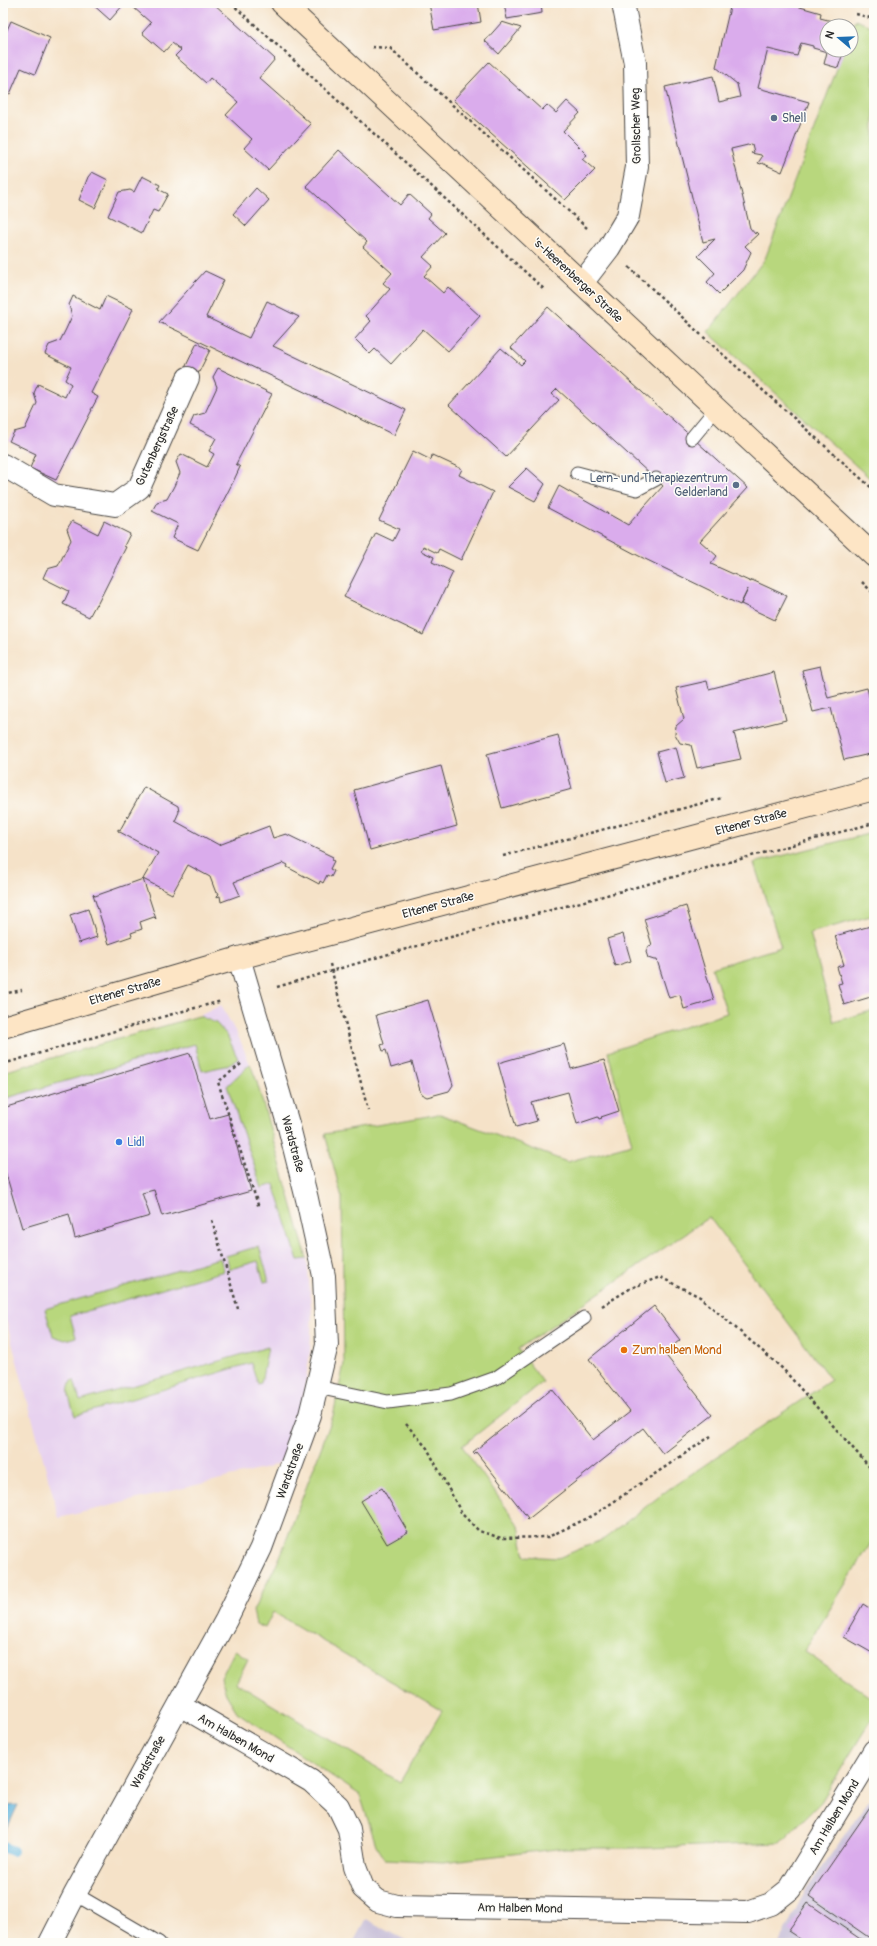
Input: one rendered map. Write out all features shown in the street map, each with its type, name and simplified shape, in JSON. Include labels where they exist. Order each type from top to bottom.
[{"type":"main road","name":"'s-Heerenberger Straße","points":[[282,3],[874,556]]},
{"type":"main road","name":"Eltener Straße","points":[[3,1027],[239,958],[874,788]]},
{"type":"street","name":"Grollscher Weg","points":[[582,283],[609,248],[628,216],[637,167],[635,63],[623,3]]},
{"type":"street","name":"Gutenbergstraße","points":[[3,465],[54,494],[115,505],[139,488],[188,378]]},
{"type":"street","name":"Wardstraße","points":[[50,1943],[74,1894],[226,1620],[261,1548],[310,1415],[327,1345],[324,1276],[289,1127],[239,958]]},
{"type":"street","name":"Am Halben Mond","points":[[180,1705],[311,1781],[338,1806],[349,1829],[355,1867],[363,1888],[378,1901],[397,1906],[748,1912],[771,1904],[790,1889],[874,1751]]},
{"type":"lane","points":[[692,438],[716,409]]},
{"type":"lane","points":[[577,473],[637,489],[656,479]]},
{"type":"lane","points":[[317,1387],[388,1402],[451,1394],[496,1378],[584,1318]]},
{"type":"lane","points":[[74,1894],[159,1943]]},
{"type":"path","points":[[856,14],[874,19]]},
{"type":"path","points":[[3,1064],[176,1013],[874,823]]},
{"type":"path","points":[[323,935],[368,1110]]},
{"type":"path","points":[[259,1208],[218,1082],[264,1045]]},
{"type":"path","points":[[212,1220],[238,1309]]},
{"type":"path","points":[[584,1318],[631,1288],[660,1277],[700,1297],[783,1369],[874,1472]]},
{"type":"path","points":[[388,1402],[427,1448],[462,1514],[479,1532],[500,1538],[548,1537],[587,1518],[712,1436]]},
{"type":"shaded area","points":[[221,1005],[240,1040],[256,1079],[307,1259],[312,1316],[310,1352],[303,1398],[283,1461],[267,1468],[59,1518],[3,1309],[3,1072],[199,1016]]},
{"type":"shaded area","points":[[874,1793],[874,1943],[779,1943],[804,1893]]},
{"type":"shaded area","points":[[366,1919],[411,1943],[353,1943]]},
{"type":"green space","points":[[859,21],[874,27],[874,482],[708,332],[765,259],[841,58],[859,58]]},
{"type":"green space","points":[[868,834],[874,857],[874,915],[810,933],[834,1022],[874,1010],[874,1538],[804,1651],[874,1700],[874,1715],[821,1802],[780,1843],[647,1848],[565,1848],[443,1862],[385,1859],[376,1845],[360,1795],[237,1712],[226,1694],[221,1678],[235,1650],[248,1659],[236,1683],[400,1782],[442,1711],[273,1612],[265,1628],[256,1624],[253,1611],[280,1557],[333,1416],[344,1364],[342,1198],[325,1134],[440,1114],[567,1162],[632,1144],[608,1052],[727,1013],[712,968],[781,947],[754,863]],"holes":[[[709,1217],[831,1380],[669,1489],[604,1539],[558,1558],[525,1556],[519,1526],[462,1446],[543,1382],[518,1349]]]},
{"type":"green space","points":[[199,1016],[216,1023],[227,1035],[238,1059],[225,1066],[202,1071],[195,1044],[3,1099],[3,1072]]},
{"type":"green space","points":[[250,1064],[256,1079],[307,1259],[298,1260],[274,1184],[262,1188],[227,1086]]},
{"type":"green space","points":[[259,1246],[269,1281],[264,1282],[258,1261],[230,1269],[226,1256]]},
{"type":"green space","points":[[220,1258],[224,1271],[70,1316],[76,1337],[65,1340],[53,1336],[45,1309]]},
{"type":"green space","points":[[268,1347],[261,1383],[258,1384],[251,1363],[75,1416],[69,1394],[69,1385],[71,1381],[74,1380],[80,1401]]},
{"type":"water","points":[[18,1805],[3,1837],[3,1806]]},
{"type":"building","points":[[91,3],[125,3],[110,20]]},
{"type":"building","points":[[136,3],[213,3],[275,59],[259,78],[311,124],[268,170],[244,148],[252,139],[226,115],[238,102],[210,78],[206,83],[175,56],[181,50],[172,43],[164,52],[142,33],[151,23],[133,7]]},
{"type":"building","points":[[429,3],[478,3],[481,22],[434,30]]},
{"type":"building","points":[[504,3],[541,3],[542,13],[507,19]]},
{"type":"building","points":[[731,3],[786,3],[821,13],[819,18],[819,50],[813,48],[813,46],[801,43],[797,56],[768,49],[758,88],[809,102],[782,172],[762,163],[758,163],[762,157],[761,155],[751,153],[754,152],[752,144],[731,149],[750,228],[755,234],[756,232],[758,234],[745,246],[751,252],[743,270],[719,294],[707,282],[715,273],[698,256],[715,239],[703,242],[665,87],[713,76],[719,102],[740,97],[737,84],[716,67]]},
{"type":"building","points":[[11,21],[50,38],[35,74],[21,68],[10,94],[3,91],[3,39]]},
{"type":"building","points":[[502,22],[521,28],[499,54],[485,41]]},
{"type":"building","points":[[826,58],[841,58],[838,68],[824,64]]},
{"type":"building","points":[[489,62],[542,110],[547,105],[556,113],[567,101],[580,113],[563,131],[587,155],[582,159],[595,170],[565,200],[453,100]]},
{"type":"building","points":[[339,150],[400,205],[409,194],[431,214],[428,218],[445,233],[423,257],[433,266],[424,276],[443,293],[448,287],[480,316],[448,351],[423,329],[391,364],[375,349],[370,354],[355,339],[371,321],[366,316],[390,289],[383,283],[392,273],[363,247],[367,242],[306,186]]},
{"type":"building","points":[[92,172],[108,180],[95,208],[79,200],[88,177]]},
{"type":"building","points":[[142,176],[160,185],[158,189],[168,194],[158,212],[153,210],[142,233],[108,216],[119,192],[130,190],[134,192]]},
{"type":"building","points":[[256,188],[269,200],[246,226],[233,214]]},
{"type":"building","points":[[205,271],[224,280],[206,317],[249,338],[267,301],[299,317],[273,346],[406,410],[394,435],[159,322]]},
{"type":"building","points":[[73,296],[100,310],[106,296],[133,309],[91,393],[98,397],[56,480],[30,468],[36,454],[9,441],[14,432],[25,429],[37,403],[34,393],[38,384],[65,397],[71,384],[65,380],[71,367],[45,354],[49,345],[60,341],[66,329],[72,316],[69,305]]},
{"type":"building","points":[[548,307],[748,488],[700,541],[717,556],[711,564],[787,596],[775,620],[741,604],[748,589],[740,605],[639,556],[548,508],[559,486],[628,525],[663,486],[557,389],[552,394],[559,400],[506,457],[449,405],[501,348],[521,365],[525,361],[511,348]]},
{"type":"building","points":[[197,343],[210,350],[197,376],[184,370]]},
{"type":"building","points":[[218,368],[272,394],[236,464],[240,467],[234,480],[198,550],[172,538],[178,524],[152,511],[157,502],[167,499],[174,486],[180,473],[176,462],[181,454],[207,467],[214,454],[209,451],[216,438],[190,425],[194,416],[205,413],[217,387],[213,377]]},
{"type":"building","points":[[413,451],[431,460],[432,455],[462,469],[459,475],[493,492],[461,560],[439,549],[437,553],[423,546],[421,551],[434,557],[432,562],[453,572],[423,635],[344,597],[376,533],[393,541],[399,529],[379,520]]},
{"type":"building","points":[[527,468],[545,484],[535,501],[508,487]]},
{"type":"building","points":[[72,521],[98,534],[104,521],[130,534],[124,546],[126,547],[97,605],[96,604],[89,617],[63,604],[69,591],[43,578],[47,569],[58,566],[71,540],[67,529]]},
{"type":"building","points":[[820,666],[828,698],[867,688],[874,715],[874,753],[844,760],[831,708],[813,712],[802,670]]},
{"type":"building","points":[[774,672],[786,720],[734,733],[741,759],[697,768],[691,745],[680,743],[675,734],[676,726],[684,719],[676,688],[707,681],[709,689]]},
{"type":"building","points":[[558,735],[572,789],[502,808],[487,754]]},
{"type":"building","points":[[676,747],[684,778],[665,783],[657,752]]},
{"type":"building","points":[[441,766],[457,826],[370,850],[354,790]]},
{"type":"building","points":[[144,787],[178,806],[179,812],[175,821],[219,845],[269,826],[273,838],[286,834],[333,857],[332,860],[334,861],[330,869],[334,871],[331,877],[327,875],[323,883],[320,881],[319,884],[287,867],[288,865],[282,862],[283,864],[234,882],[240,895],[221,902],[220,896],[216,897],[219,894],[218,892],[216,893],[210,877],[188,865],[172,894],[143,879],[158,853],[118,831],[118,829],[120,830]]},
{"type":"building","points":[[143,879],[156,919],[154,917],[140,922],[142,929],[131,933],[132,936],[109,944],[93,894],[95,896]]},
{"type":"building","points":[[686,906],[714,1000],[684,1009],[680,995],[669,998],[657,960],[648,958],[646,952],[649,946],[652,945],[644,919]]},
{"type":"building","points":[[88,909],[97,937],[79,943],[70,915]]},
{"type":"building","points":[[874,925],[874,996],[844,1005],[838,984],[842,983],[837,967],[844,965],[835,936]]},
{"type":"building","points":[[623,934],[631,961],[615,966],[607,939]]},
{"type":"building","points":[[428,1000],[453,1085],[449,1091],[427,1097],[421,1094],[412,1062],[391,1068],[386,1050],[383,1051],[381,1045],[384,1044],[376,1015]]},
{"type":"building","points":[[564,1044],[571,1069],[604,1060],[619,1111],[599,1119],[598,1117],[577,1124],[568,1092],[531,1102],[537,1121],[516,1127],[498,1063]]},
{"type":"building","name":"Lidl","points":[[190,1053],[210,1119],[228,1114],[251,1191],[162,1216],[154,1190],[142,1193],[150,1216],[75,1238],[69,1214],[22,1228],[3,1164],[3,1108]]},
{"type":"building","points":[[654,1306],[680,1340],[664,1353],[713,1415],[663,1454],[643,1428],[527,1520],[526,1519],[528,1518],[476,1452],[474,1454],[473,1452],[552,1389],[593,1440],[630,1411],[589,1359]]},
{"type":"building","points":[[382,1488],[408,1532],[387,1544],[361,1501]]},
{"type":"building","points":[[863,1604],[874,1611],[874,1654],[844,1637]]},
{"type":"building","points":[[874,1802],[874,1941],[809,1896]]},
{"type":"building","points":[[808,1903],[866,1943],[806,1943],[788,1931]]},
{"type":"waterway","points":[[3,1847],[13,1851]]},
{"type":"place","name":"Shell","points":[[774,118]]},
{"type":"place","name":"Lern- und Therapiezentrum Gelderland","points":[[736,485]]},
{"type":"place","name":"Lidl","points":[[119,1142]]},
{"type":"place","name":"Zum halben Mond","points":[[624,1350]]}]
